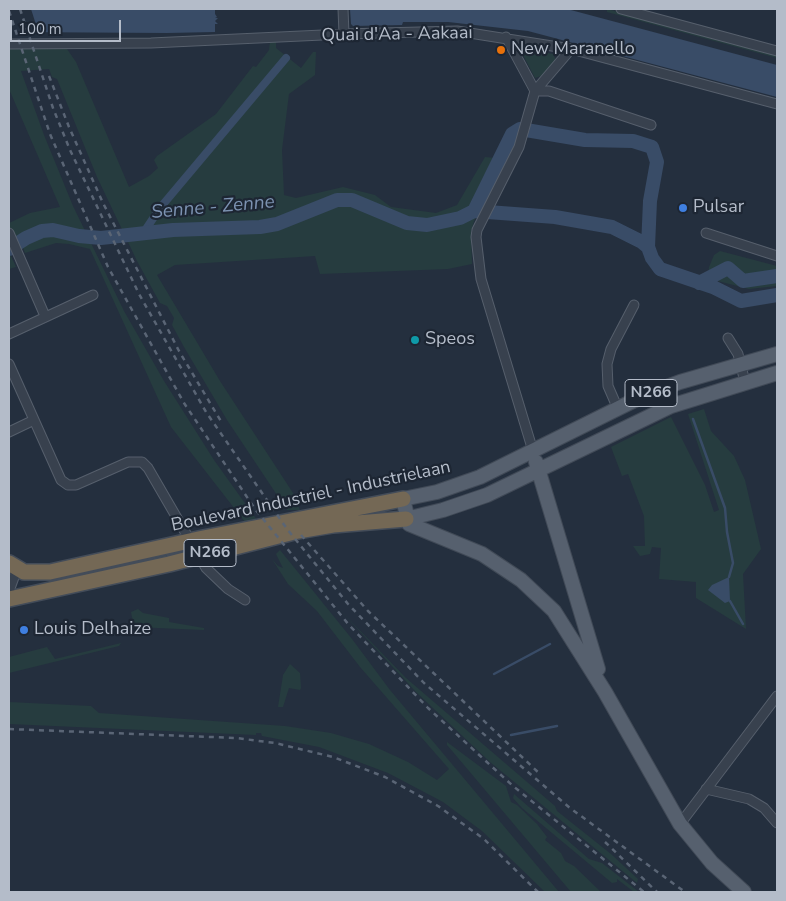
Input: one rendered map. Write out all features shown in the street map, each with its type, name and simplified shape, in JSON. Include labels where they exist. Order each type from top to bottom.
[{"type":"highway","name":"Boulevard Industriel - Industrielaan","points":[[12,569],[50,572],[191,541],[403,499]]},
{"type":"highway","name":"Boulevard Industriel - Industrielaan","points":[[9,599],[298,531],[406,519]]},
{"type":"main road","name":"Boulevard Industriel - Industrielaan","points":[[403,499],[437,492],[461,484],[618,409],[680,382],[777,354]]},
{"type":"main road","name":"Boulevard Industriel - Industrielaan","points":[[406,519],[466,503],[671,406],[777,373]]},
{"type":"main road","points":[[533,451],[577,605],[580,637],[605,692],[680,824],[712,863],[744,892]]},
{"type":"main road","points":[[403,499],[406,519],[409,524],[461,544],[500,565],[521,580],[580,637]]},
{"type":"main road","points":[[554,611],[562,615],[567,614],[577,605]]},
{"type":"street","points":[[343,9],[343,29]]},
{"type":"street","points":[[621,9],[777,51]]},
{"type":"street","name":"Quai d'Aa - Aakaai","points":[[9,44],[151,44],[343,29],[457,31],[506,37],[571,49],[777,104]]},
{"type":"street","points":[[506,37],[535,91]]},
{"type":"street","points":[[533,451],[482,279],[476,237],[482,219],[519,147],[535,91],[571,49]]},
{"type":"street","points":[[535,91],[549,91],[651,125]]},
{"type":"street","points":[[9,233],[45,316]]},
{"type":"street","points":[[706,233],[777,256]]},
{"type":"street","points":[[9,334],[92,295]]},
{"type":"street","points":[[618,409],[608,386],[607,364],[611,349],[634,305]]},
{"type":"street","points":[[728,338],[738,354],[745,382]]},
{"type":"street","points":[[9,364],[61,480],[68,485],[76,485],[128,462],[138,461],[145,464],[206,568],[228,589],[245,600]]},
{"type":"street","points":[[9,432],[34,420]]},
{"type":"street","name":"Boulevard Industriel - Industrielaan","points":[[9,591],[12,569]]},
{"type":"street","points":[[680,824],[777,696]]},
{"type":"street","points":[[706,789],[749,798],[764,808],[777,823]]},
{"type":"green space","points":[[607,9],[777,53],[777,58],[607,12]]},
{"type":"green space","points":[[9,39],[10,49],[67,49],[76,62],[129,187],[149,176],[158,168],[154,160],[157,156],[216,114],[253,66],[256,67],[269,50],[270,41],[276,41],[276,48],[301,68],[313,52],[316,52],[315,75],[289,94],[282,150],[284,195],[296,198],[343,187],[375,195],[391,207],[436,213],[457,205],[485,157],[506,159],[493,188],[474,221],[471,232],[472,264],[448,269],[320,274],[315,256],[175,265],[157,275],[220,381],[293,493],[300,510],[287,510],[227,420],[184,347],[172,325],[174,318],[167,306],[160,303],[137,261],[97,177],[57,79],[52,77],[49,69],[21,71],[44,135],[73,206],[124,311],[164,381],[214,460],[257,520],[245,522],[171,427],[90,249],[56,243],[25,253],[22,245],[10,254],[16,267],[9,269],[9,223],[30,213],[60,207],[9,89]]},
{"type":"green space","points":[[524,48],[553,54],[556,60],[541,76],[535,78],[522,53]]},
{"type":"green space","points":[[720,251],[777,266],[777,286],[749,289],[710,279],[708,275],[709,267],[714,255]]},
{"type":"green space","points":[[704,409],[711,431],[734,456],[745,480],[761,549],[743,574],[746,629],[696,598],[696,582],[659,579],[661,548],[652,547],[650,554],[640,556],[633,546],[645,546],[644,516],[628,474],[622,476],[611,447],[671,417],[705,485],[714,512],[719,510],[688,414]]},
{"type":"green space","points":[[180,548],[184,554],[70,579],[69,575]]},
{"type":"green space","points":[[280,550],[352,639],[390,690],[559,892],[545,892],[482,831],[443,802],[388,773],[319,747],[262,736],[261,733],[256,733],[256,735],[9,724],[9,702],[91,706],[99,713],[285,726],[331,733],[369,744],[408,762],[437,780],[449,769],[360,667],[317,611],[288,584],[272,559],[278,566],[283,568],[276,554]]},
{"type":"green space","points":[[138,609],[143,613],[169,618],[169,622],[204,628],[204,630],[134,627],[131,612]]},
{"type":"green space","points":[[340,610],[406,678],[555,806],[557,811],[611,854],[638,879],[637,883],[490,762],[416,692]]},
{"type":"green space","points":[[121,643],[119,646],[9,673],[9,657],[47,647],[55,659]]},
{"type":"green space","points":[[290,664],[300,673],[301,688],[300,690],[289,688],[283,707],[278,707],[283,675]]},
{"type":"green space","points":[[447,742],[506,786],[511,802],[517,805],[537,824],[547,837],[545,840],[561,853],[565,861],[574,866],[601,892],[571,892],[447,745]]},
{"type":"green space","points":[[514,794],[589,859],[602,863],[639,892],[634,892],[617,879],[617,882],[612,883],[522,808],[513,798]]},
{"type":"water","points":[[9,9],[233,9],[215,10],[217,17],[215,18],[218,18],[215,21],[218,24],[215,24],[215,32],[167,33],[9,32]]},
{"type":"water","points":[[350,9],[567,9],[777,65],[777,97],[528,31],[448,22],[403,22],[402,25],[353,26],[351,24]]},
{"type":"water","points":[[729,577],[730,601],[725,603],[708,590],[712,585]]},
{"type":"pier","points":[[9,9],[31,9],[39,34],[12,34],[9,25]]},
{"type":"waterway","points":[[144,232],[160,208],[286,58]]},
{"type":"waterway","name":"Senne - Zenne","points":[[474,211],[512,134],[520,129],[585,140],[633,141],[652,147],[657,162],[650,201],[648,247]]},
{"type":"waterway","name":"Senne - Zenne","points":[[9,249],[26,238],[42,231],[53,230],[79,236],[101,238],[173,230],[260,227],[277,224],[337,200],[352,200],[407,223],[427,225],[460,218],[474,211],[555,217],[612,227],[648,247],[652,258],[660,269],[713,287],[741,301],[777,295]]},
{"type":"waterway","points":[[699,283],[728,268],[743,281],[777,276]]},
{"type":"waterway","points":[[693,419],[725,508],[733,563],[729,577]]},
{"type":"waterway","points":[[730,601],[743,624]]},
{"type":"waterway","points":[[494,674],[550,644]]},
{"type":"waterway","points":[[511,735],[557,726]]},
{"type":"railway","points":[[20,9],[53,108],[70,150],[139,294],[206,412],[287,529],[348,604],[424,683],[570,808],[685,892]]},
{"type":"railway","points":[[9,11],[50,134],[108,267],[184,403],[255,509],[349,625],[428,708],[513,786],[644,892]]},
{"type":"railway","points":[[49,76],[69,127],[103,203],[179,351],[222,423]]},
{"type":"railway","points":[[301,535],[368,611],[541,775]]},
{"type":"railway","points":[[9,729],[236,738],[275,743],[333,757],[385,777],[438,806],[484,839],[538,892]]},
{"type":"railway","points":[[605,842],[657,892]]},
{"type":"place","name":"New Maranello","points":[[501,50]]},
{"type":"place","name":"Pulsar","points":[[683,208]]},
{"type":"place","name":"Speos","points":[[415,340]]},
{"type":"place","name":"Louis Delhaize","points":[[24,630]]}]
